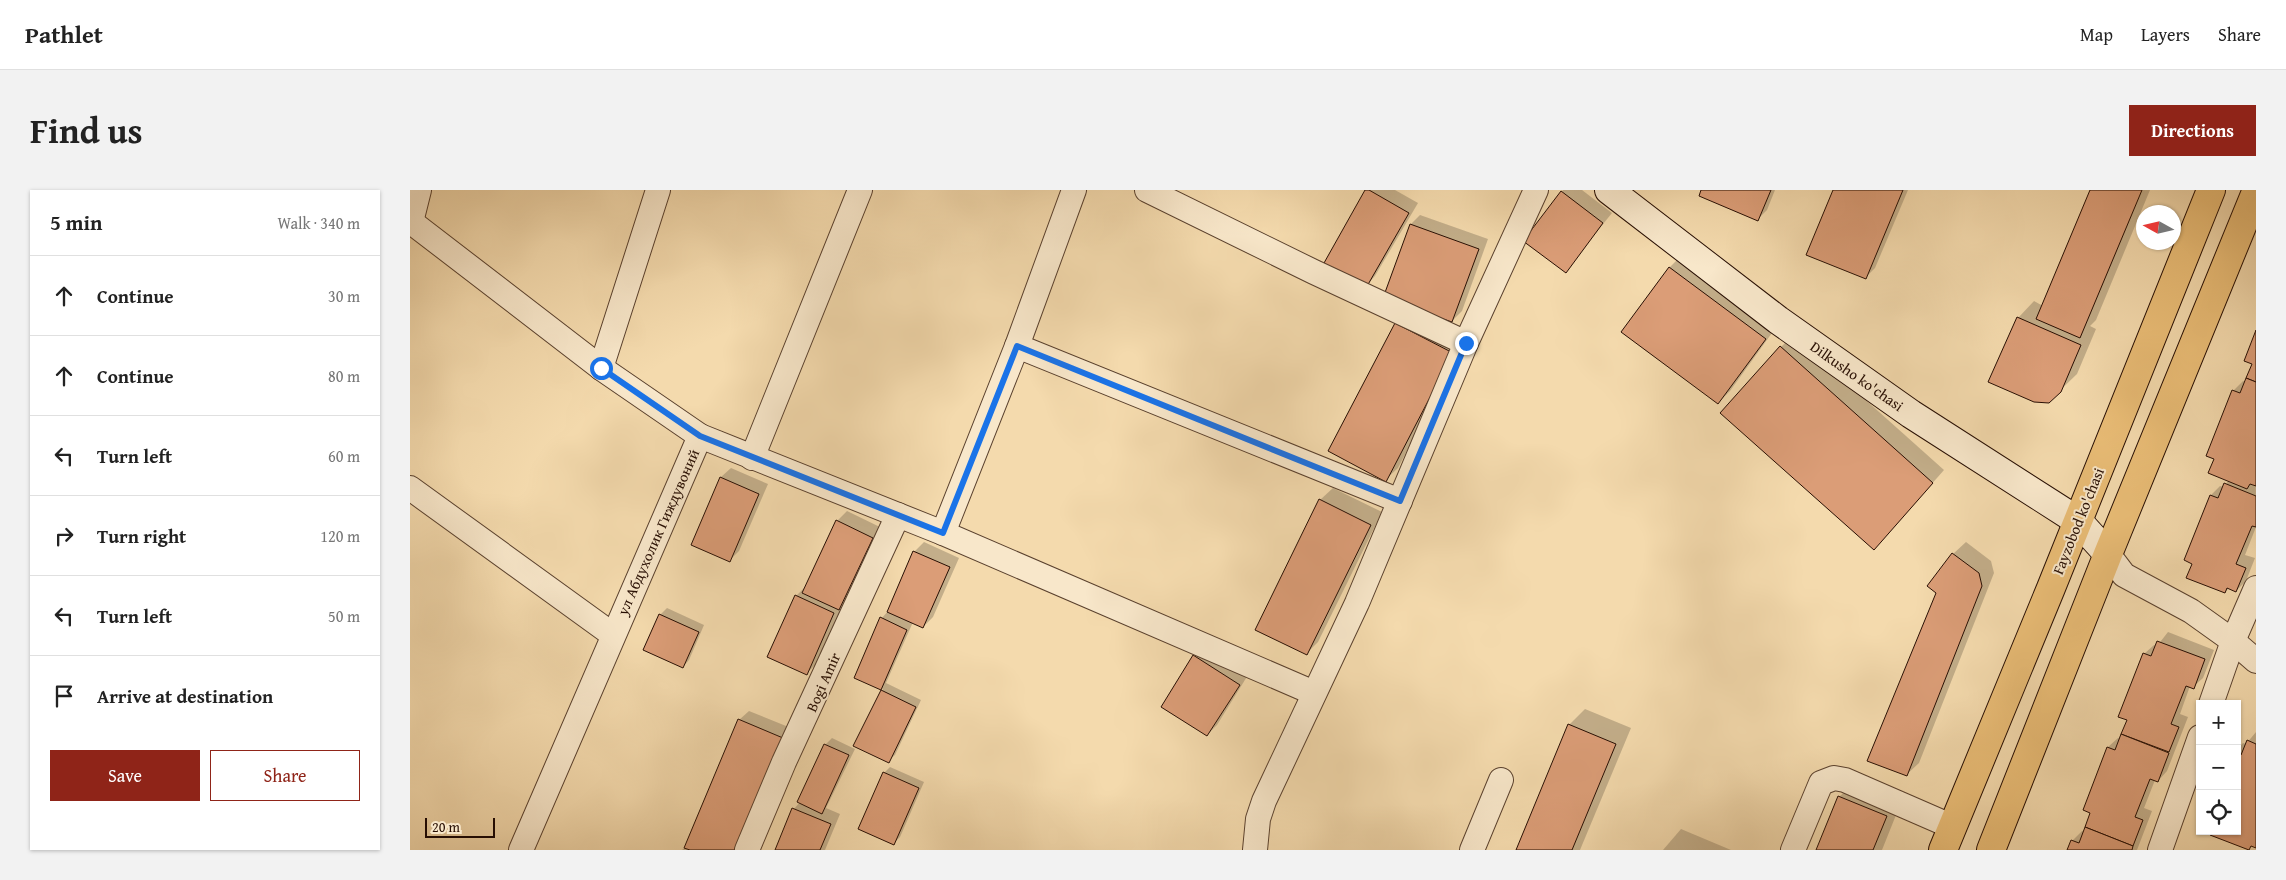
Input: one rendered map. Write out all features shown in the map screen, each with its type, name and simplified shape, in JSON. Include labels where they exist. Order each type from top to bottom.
[{"type":"main road","name":"Fayzobod ko'chasi","points":[[1948,839],[2211,190]]},
{"type":"main road","points":[[1992,850],[2108,554],[2256,192]]},
{"type":"street","points":[[411,221],[419,190]]},
{"type":"street","points":[[601,368],[658,190]]},
{"type":"street","points":[[752,458],[860,190]]},
{"type":"street","points":[[943,533],[1017,346],[1074,190]]},
{"type":"street","points":[[1147,190],[1314,272],[1466,343]]},
{"type":"street","points":[[1255,850],[1258,819],[1264,801],[1357,603],[1466,343],[1536,190]]},
{"type":"street","name":"Dilkusho ko'chasi","points":[[1609,190],[1778,320],[1903,408],[2078,521],[2108,554]]},
{"type":"street","name":"ул Абдухолик Гиждувоний","points":[[411,221],[601,368],[700,436],[521,850]]},
{"type":"street","points":[[1017,346],[1400,501]]},
{"type":"street","points":[[700,436],[943,533],[1314,693]]},
{"type":"street","points":[[410,488],[613,635]]},
{"type":"street","points":[[748,850],[784,762],[898,515]]},
{"type":"street","points":[[2108,554],[2124,574],[2191,611],[2233,641],[2256,661]]},
{"type":"street","points":[[2212,700],[2233,641],[2256,588]]},
{"type":"street","points":[[2160,850],[2197,745]]},
{"type":"street","points":[[1793,850],[1821,783],[1834,778],[1845,780],[1948,839]]},
{"type":"street","points":[[1472,850],[1500,780]]},
{"type":"building","points":[[1365,190],[1369,190],[1409,213],[1366,288],[1324,263]]},
{"type":"building","points":[[1701,190],[1771,190],[1758,221],[1699,196]]},
{"type":"building","points":[[1833,190],[1903,190],[1866,279],[1806,255]]},
{"type":"building","points":[[2090,190],[2142,190],[2080,338],[2036,319]]},
{"type":"building","points":[[1561,191],[1603,223],[1566,273],[1523,241]]},
{"type":"building","points":[[1410,224],[1479,249],[1452,322],[1383,298]]},
{"type":"building","points":[[1669,267],[1766,339],[1718,404],[1621,332]]},
{"type":"building","points":[[2017,317],[2081,345],[2061,392],[2049,403],[2034,402],[1988,382]]},
{"type":"building","points":[[1395,323],[1453,353],[1386,482],[1328,451]]},
{"type":"building","points":[[2256,330],[2256,382],[2246,378],[2252,364],[2244,361]]},
{"type":"building","points":[[1780,346],[1933,483],[1874,550],[1720,413]]},
{"type":"building","points":[[2246,378],[2256,382],[2256,486],[2250,484],[2247,489],[2208,473],[2214,459],[2206,456],[2232,390],[2240,393]]},
{"type":"building","points":[[720,477],[759,494],[730,562],[691,545]]},
{"type":"building","points":[[2224,483],[2256,496],[2256,527],[2252,526],[2236,564],[2246,568],[2236,592],[2227,588],[2225,593],[2186,578],[2192,564],[2184,560],[2210,495],[2218,498]]},
{"type":"building","points":[[1319,499],[1371,525],[1307,655],[1255,630]]},
{"type":"building","points":[[836,520],[873,538],[839,610],[802,593]]},
{"type":"building","points":[[913,551],[950,567],[923,628],[887,612]]},
{"type":"building","points":[[1952,553],[1979,573],[1982,586],[1907,776],[1867,761],[1936,593],[1927,586]]},
{"type":"building","points":[[795,595],[834,613],[807,675],[767,657]]},
{"type":"building","points":[[659,614],[699,632],[683,668],[643,650]]},
{"type":"building","points":[[880,617],[907,630],[881,690],[854,678]]},
{"type":"building","points":[[2157,641],[2205,659],[2194,689],[2186,686],[2171,724],[2179,727],[2169,752],[2121,734],[2127,720],[2118,717],[2143,653],[2151,656]]},
{"type":"building","points":[[1193,655],[1240,685],[1207,736],[1161,707]]},
{"type":"building","points":[[881,690],[916,707],[889,763],[853,746]]},
{"type":"building","points":[[738,719],[783,738],[736,850],[690,850],[684,848]]},
{"type":"building","points":[[1568,724],[1616,744],[1572,850],[1516,850]]},
{"type":"building","points":[[2121,734],[2169,753],[2158,782],[2150,779],[2135,817],[2143,820],[2133,846],[2085,827],[2090,813],[2083,810],[2107,747],[2115,750]]},
{"type":"building","points":[[2247,740],[2256,744],[2256,848],[2251,846],[2249,850],[2210,835],[2241,835],[2241,755]]},
{"type":"building","points":[[824,744],[849,755],[822,814],[797,802]]},
{"type":"building","points":[[883,772],[919,788],[894,845],[858,829]]},
{"type":"building","points":[[1838,796],[1887,816],[1873,850],[1816,850]]},
{"type":"building","points":[[792,808],[831,824],[820,850],[775,850]]},
{"type":"building","points":[[2085,827],[2133,846],[2132,850],[2067,850],[2071,840],[2079,843]]},
{"type":"route","points":[[601,368],[700,436],[943,533],[1017,346],[1400,501],[1466,343]]}]
